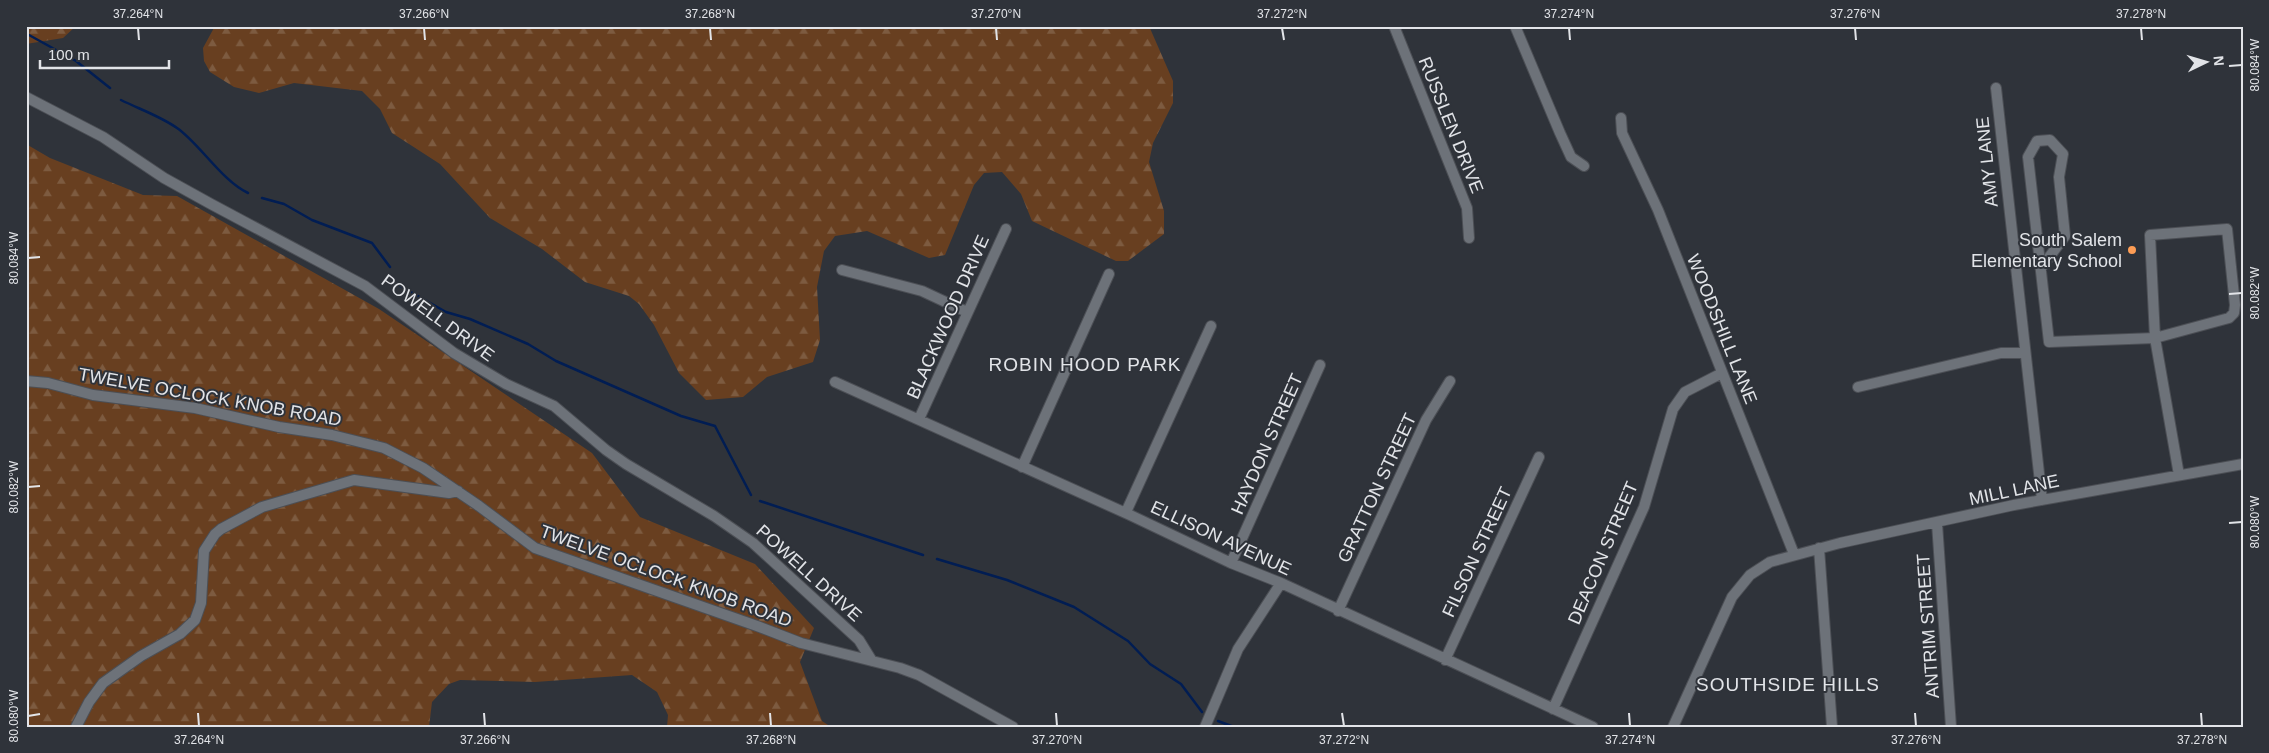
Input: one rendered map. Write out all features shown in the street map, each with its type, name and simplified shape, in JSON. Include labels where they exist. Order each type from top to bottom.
[{"type":"street","name":"RUSSLEN DRIVE","points":[[1394,26],[1467,208],[1469,238]]},
{"type":"street","points":[[1514,26],[1560,133],[1572,157],[1584,166]]},
{"type":"street","name":"AMY LANE","points":[[1996,88],[2024,353],[2042,500]]},
{"type":"street","name":"POWELL DRIVE","points":[[26,97],[103,138],[164,178],[365,286],[454,353],[506,384],[554,406],[606,450],[626,464],[707,512],[753,543],[859,640],[872,660]]},
{"type":"street","name":"WOODSHILL LANE","points":[[1621,118],[1622,133],[1658,210],[1794,554]]},
{"type":"street","points":[[2041,268],[2065,236],[2059,177],[2063,154],[2050,140],[2037,142],[2028,157],[2049,342],[2156,338],[2224,320],[2234,313],[2235,305],[2227,229],[2150,235],[2156,338],[2179,475]]},
{"type":"street","name":"BLACKWOOD DRIVE","points":[[919,419],[1006,229]]},
{"type":"street","points":[[842,270],[922,291],[967,312]]},
{"type":"street","points":[[1022,467],[1109,274]]},
{"type":"street","points":[[1126,512],[1211,326]]},
{"type":"street","points":[[1858,387],[2001,354],[2024,353]]},
{"type":"street","name":"HAYDON STREET","points":[[1231,563],[1320,365]]},
{"type":"street","name":"DEACON STREET","points":[[1553,709],[1644,507],[1673,409],[1685,392],[1722,373]]},
{"type":"street","name":"TWELVE OCLOCK KNOB ROAD","points":[[26,381],[48,383],[93,395],[194,408],[368,442],[401,456],[458,491],[534,548],[758,626],[801,643],[872,660],[919,675],[1013,727]]},
{"type":"street","name":"GRATTON STREET","points":[[1338,611],[1426,420],[1450,381]]},
{"type":"street","name":"ELLISON AVENUE","points":[[835,382],[1126,512],[1231,563],[1282,583],[1338,611],[1592,727]]},
{"type":"street","name":"FILSON STREET","points":[[1445,660],[1539,456]]},
{"type":"street","name":"MILL LANE","points":[[1673,727],[1732,597],[1750,575],[1758,568],[1774,560],[1819,548],[2042,500],[2243,464]]},
{"type":"street","points":[[76,727],[89,702],[103,683],[180,634],[194,620],[201,603],[204,551],[221,528],[262,506],[354,480],[448,493],[458,491]]},
{"type":"street","name":"ANTRIM STREET","points":[[1938,523],[1951,727]]},
{"type":"street","points":[[1819,548],[1832,727]]},
{"type":"street","points":[[1205,727],[1238,649],[1282,583]]},
{"type":"green space","points":[[26,26],[76,26],[63,38],[26,44]]},
{"type":"green space","points":[[215,26],[1149,26],[1173,81],[1173,103],[1153,143],[1149,162],[1164,211],[1164,234],[1128,261],[1116,261],[1032,221],[1021,194],[1002,172],[984,173],[974,185],[945,255],[929,258],[867,231],[835,236],[824,251],[817,287],[820,340],[813,362],[767,377],[743,397],[706,400],[679,373],[654,325],[639,304],[629,296],[585,282],[542,249],[490,218],[440,164],[392,133],[380,109],[362,91],[294,83],[259,93],[234,87],[210,72],[204,61],[203,48]]},
{"type":"green space","points":[[26,144],[50,158],[143,195],[177,196],[379,309],[592,453],[640,517],[755,564],[814,628],[800,662],[822,721],[831,727],[667,727],[668,715],[657,692],[632,675],[535,682],[460,680],[449,684],[432,702],[429,727],[26,727]]},
{"type":"waterway","points":[[26,35],[76,61],[110,88]]},
{"type":"waterway","points":[[121,100],[157,116],[177,128],[229,180],[248,193]]},
{"type":"waterway","points":[[262,198],[284,204],[312,220],[372,243],[390,267]]},
{"type":"waterway","points":[[395,283],[446,312],[470,319],[528,344],[556,361],[681,416],[715,426],[751,495]]},
{"type":"waterway","points":[[760,501],[923,555]]},
{"type":"waterway","points":[[937,559],[1007,580],[1074,607],[1128,641],[1150,664],[1181,684],[1202,712]]},
{"type":"waterway","points":[[1218,721],[1234,727]]},
{"type":"place","name":"South Salem Elementary School","points":[[2132,250]]},
{"type":"district","name":"ROBIN HOOD PARK","points":[[1085,364]]},
{"type":"district","name":"SOUTHSIDE HILLS","points":[[1788,684]]}]
